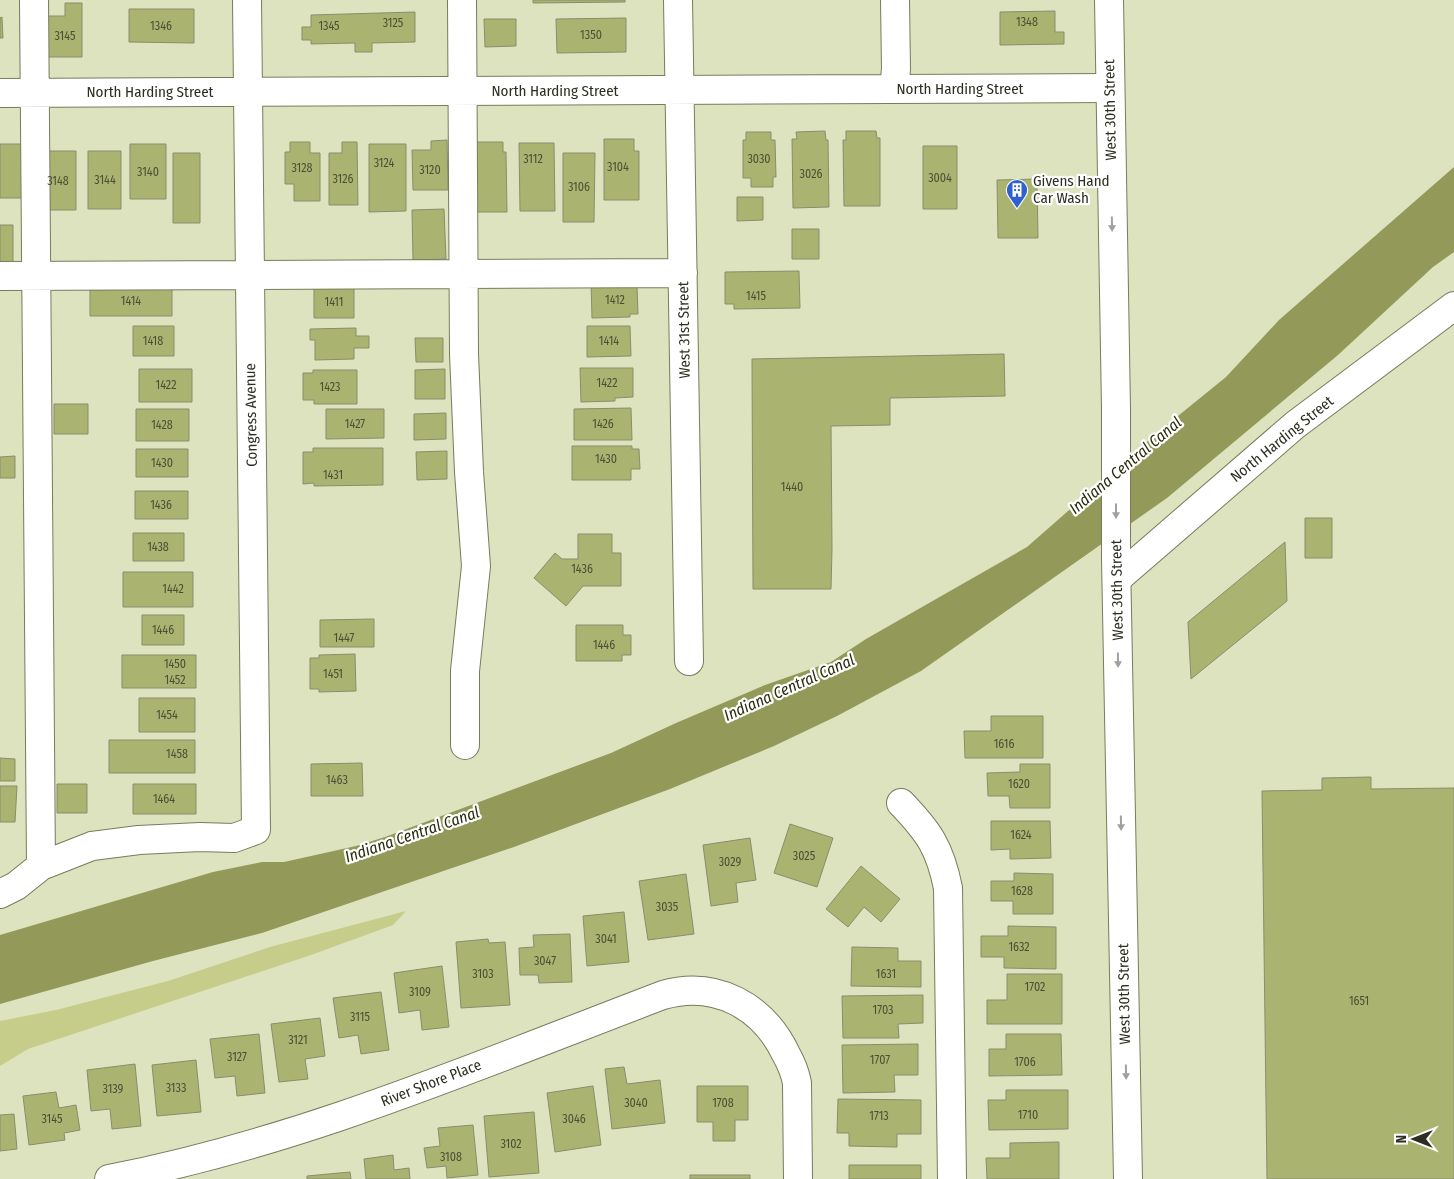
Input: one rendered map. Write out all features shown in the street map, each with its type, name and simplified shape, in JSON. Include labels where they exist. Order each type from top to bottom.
[{"type":"street","points":[[0,894],[16,886],[32,871],[41,866],[34,0]]},
{"type":"street","name":"Congress Avenue","points":[[41,866],[92,846],[139,840],[200,837],[234,838],[256,830],[247,0]]},
{"type":"street","points":[[462,0],[464,354],[469,472],[476,566],[465,671],[465,745]]},
{"type":"street","name":"West 31st Street","points":[[678,0],[689,661]]},
{"type":"street","points":[[894,89],[896,69],[895,0]]},
{"type":"street","name":"West 30th Street","points":[[1109,0],[1116,409],[1116,569],[1128,1179]]},
{"type":"street","name":"North Harding Street","points":[[0,93],[1110,88]]},
{"type":"street","points":[[0,276],[683,273]]},
{"type":"street","name":"North Harding Street","points":[[1116,569],[1296,425],[1454,306]]},
{"type":"street","points":[[901,803],[918,821],[938,850],[948,888],[952,1179]]},
{"type":"street","name":"River Shore Place","points":[[110,1179],[216,1155],[327,1121],[669,993],[692,990],[727,997],[746,1006],[767,1024],[780,1041],[796,1075],[798,1179]]},
{"type":"shaded area","points":[[406,911],[393,925],[311,955],[28,1049],[0,1066],[0,1021],[56,1010],[168,981],[270,947]]},
{"type":"water","name":"Indiana Central Canal","points":[[1454,167],[1454,252],[1433,267],[1338,355],[1167,498],[921,671],[837,716],[774,746],[670,789],[514,847],[262,933],[0,1004],[0,935],[213,872],[262,862],[284,862],[356,846],[385,837],[611,753],[765,685],[831,662],[866,639],[1027,547],[1157,433],[1226,377],[1279,320]]},
{"type":"building","points":[[533,0],[625,0],[625,2],[533,3]]},
{"type":"building","points":[[65,3],[82,3],[82,57],[48,57],[48,16],[65,16]]},
{"type":"building","points":[[129,9],[194,9],[194,43],[129,42]]},
{"type":"building","points":[[1055,11],[1055,32],[1064,32],[1064,44],[1000,45],[1000,12]]},
{"type":"building","points":[[415,12],[415,42],[372,43],[372,52],[355,52],[355,43],[311,44],[311,40],[302,40],[302,27],[311,27],[311,15]]},
{"type":"building","points":[[2,17],[3,38],[0,38],[0,18]]},
{"type":"building","points":[[626,18],[626,52],[557,53],[556,19]]},
{"type":"building","points":[[484,19],[516,19],[516,46],[485,47]]},
{"type":"building","points":[[825,131],[826,140],[828,140],[829,207],[793,208],[792,139],[797,139],[796,132]]},
{"type":"building","points":[[846,131],[876,131],[877,138],[880,138],[880,206],[844,206],[843,140],[846,140]]},
{"type":"building","points":[[746,132],[771,132],[771,140],[775,140],[776,177],[773,177],[773,187],[751,187],[751,178],[743,178],[743,140],[746,140]]},
{"type":"building","points":[[604,139],[634,139],[634,151],[639,151],[639,200],[604,200]]},
{"type":"building","points":[[447,140],[448,190],[413,190],[412,150],[431,150],[431,141]]},
{"type":"building","points":[[290,142],[310,142],[310,153],[320,153],[320,201],[294,201],[294,184],[285,184],[285,152],[290,152]]},
{"type":"building","points":[[342,142],[357,142],[358,205],[329,205],[329,153],[342,153]]},
{"type":"building","points":[[476,142],[503,142],[503,152],[506,152],[507,212],[471,212]]},
{"type":"building","points":[[519,143],[554,143],[555,211],[520,211]]},
{"type":"building","points":[[0,144],[22,144],[22,198],[0,198]]},
{"type":"building","points":[[130,144],[166,144],[166,199],[130,199]]},
{"type":"building","points":[[369,144],[406,144],[406,211],[369,212]]},
{"type":"building","points":[[923,146],[957,146],[957,209],[923,209]]},
{"type":"building","points":[[40,151],[76,151],[76,210],[40,210]]},
{"type":"building","points":[[88,151],[121,151],[121,209],[88,209]]},
{"type":"building","points":[[173,153],[200,153],[200,223],[173,223]]},
{"type":"building","points":[[563,153],[595,153],[594,222],[563,222]]},
{"type":"building","name":"Givens Hand Car Wash","points":[[1037,179],[1038,238],[998,238],[997,180]]},
{"type":"building","points":[[737,197],[763,197],[763,220],[737,221]]},
{"type":"building","points":[[444,209],[446,259],[413,260],[412,210]]},
{"type":"building","points":[[0,225],[13,225],[13,262],[0,262]]},
{"type":"building","points":[[792,229],[819,229],[819,259],[792,259]]},
{"type":"building","points":[[799,271],[800,308],[734,309],[734,304],[725,304],[725,272]]},
{"type":"building","points":[[591,282],[637,286],[638,314],[630,314],[630,317],[592,318]]},
{"type":"building","points":[[90,286],[172,286],[172,316],[90,316]]},
{"type":"building","points":[[354,286],[354,318],[314,318],[314,287]]},
{"type":"building","points":[[133,326],[174,326],[174,356],[133,356]]},
{"type":"building","points":[[587,326],[630,326],[631,356],[587,357]]},
{"type":"building","points":[[356,328],[356,336],[369,336],[369,348],[354,348],[354,359],[315,360],[315,340],[310,340],[310,329]]},
{"type":"building","points":[[415,338],[443,338],[443,362],[416,362]]},
{"type":"building","points":[[1004,354],[1005,396],[890,398],[890,425],[831,426],[831,589],[753,589],[752,359]]},
{"type":"building","points":[[580,368],[633,368],[633,397],[615,398],[615,401],[581,402]]},
{"type":"building","points":[[139,369],[192,369],[192,402],[139,402]]},
{"type":"building","points":[[445,369],[445,399],[415,399],[415,370]]},
{"type":"building","points":[[313,370],[357,370],[357,404],[314,404],[314,400],[303,400],[303,373],[313,373]]},
{"type":"building","points":[[54,404],[88,404],[88,434],[54,434]]},
{"type":"building","points":[[631,408],[632,440],[574,440],[574,409]]},
{"type":"building","points":[[136,409],[189,409],[189,441],[136,441]]},
{"type":"building","points":[[326,409],[384,409],[384,438],[326,439]]},
{"type":"building","points":[[446,413],[446,439],[414,440],[414,414]]},
{"type":"building","points":[[572,446],[632,446],[632,449],[639,449],[640,469],[631,469],[631,480],[572,480]]},
{"type":"building","points":[[313,448],[383,448],[383,485],[314,486],[314,483],[303,484],[303,452],[313,452]]},
{"type":"building","points":[[136,449],[188,449],[188,477],[136,477]]},
{"type":"building","points":[[447,451],[447,479],[417,480],[416,452]]},
{"type":"building","points":[[15,456],[15,478],[0,478],[0,457]]},
{"type":"building","points":[[135,491],[188,491],[188,519],[135,519]]},
{"type":"building","points":[[1305,518],[1332,518],[1332,558],[1305,558]]},
{"type":"building","points":[[133,533],[184,533],[184,561],[133,561]]},
{"type":"building","points":[[578,534],[612,534],[612,553],[621,553],[621,586],[583,586],[566,606],[534,578],[555,553],[562,559],[578,559]]},
{"type":"building","points":[[1285,542],[1287,601],[1191,679],[1188,622]]},
{"type":"building","points":[[123,572],[193,572],[193,607],[123,607]]},
{"type":"building","points":[[142,615],[184,615],[184,645],[142,645]]},
{"type":"building","points":[[374,619],[374,647],[320,647],[320,620]]},
{"type":"building","points":[[576,625],[623,625],[623,635],[631,635],[631,655],[622,655],[622,661],[576,661]]},
{"type":"building","points":[[355,654],[356,691],[319,692],[319,689],[310,689],[310,658],[319,658],[319,655]]},
{"type":"building","points":[[122,655],[196,655],[196,688],[122,688]]},
{"type":"building","points":[[139,698],[195,698],[195,732],[139,732]]},
{"type":"building","points":[[991,716],[1043,716],[1043,758],[965,758],[964,731],[991,731]]},
{"type":"building","points":[[109,740],[195,740],[195,773],[109,773]]},
{"type":"building","points":[[0,758],[15,759],[15,781],[0,781]]},
{"type":"building","points":[[362,763],[363,796],[311,796],[311,764]]},
{"type":"building","points":[[1020,764],[1050,764],[1050,808],[1010,808],[1009,796],[988,796],[987,773],[1020,772]]},
{"type":"building","points":[[1371,777],[1371,789],[1454,788],[1454,1179],[1267,1179],[1262,791],[1322,790],[1322,778]]},
{"type":"building","points":[[57,784],[87,784],[87,813],[57,813]]},
{"type":"building","points":[[133,784],[196,784],[196,814],[133,814]]},
{"type":"building","points":[[0,786],[17,786],[15,822],[0,822]]},
{"type":"building","points":[[991,821],[1050,821],[1051,858],[1010,859],[1010,849],[991,850]]},
{"type":"building","points":[[790,824],[833,838],[817,887],[774,873]]},
{"type":"building","points":[[750,838],[756,880],[736,883],[738,902],[711,906],[703,845]]},
{"type":"building","points":[[861,866],[900,899],[881,922],[864,907],[848,927],[826,909]]},
{"type":"building","points":[[1014,873],[1053,874],[1053,914],[1013,914],[1013,901],[991,901],[991,881],[1014,881]]},
{"type":"building","points":[[686,874],[694,934],[648,940],[639,881]]},
{"type":"building","points":[[624,912],[629,962],[587,966],[583,916]]},
{"type":"building","points":[[1008,926],[1056,927],[1056,969],[1004,968],[1004,957],[981,957],[981,936],[1008,936]]},
{"type":"building","points":[[570,934],[572,982],[539,983],[538,975],[520,975],[519,948],[534,947],[533,935]]},
{"type":"building","points":[[488,939],[489,943],[505,942],[510,1005],[461,1008],[456,942]]},
{"type":"building","points":[[852,947],[898,948],[898,961],[921,961],[921,987],[851,986]]},
{"type":"building","points":[[442,966],[449,1027],[422,1030],[420,1010],[399,1013],[394,973]]},
{"type":"building","points":[[1007,974],[1062,974],[1062,1024],[987,1024],[987,1000],[1007,1000]]},
{"type":"building","points":[[381,992],[389,1050],[361,1054],[358,1035],[339,1038],[333,998]]},
{"type":"building","points":[[923,995],[923,1023],[898,1024],[899,1038],[843,1038],[842,996]]},
{"type":"building","points":[[320,1018],[325,1056],[305,1059],[308,1079],[279,1082],[271,1024]]},
{"type":"building","points":[[259,1034],[265,1093],[237,1096],[235,1076],[215,1078],[210,1039]]},
{"type":"building","points":[[1006,1034],[1061,1034],[1062,1075],[989,1076],[989,1049],[1006,1049]]},
{"type":"building","points":[[918,1044],[918,1075],[894,1075],[895,1092],[843,1093],[842,1045]]},
{"type":"building","points":[[196,1060],[201,1112],[157,1116],[152,1065]]},
{"type":"building","points":[[135,1064],[141,1126],[112,1129],[110,1109],[91,1111],[87,1070]]},
{"type":"building","points":[[624,1067],[627,1084],[660,1080],[665,1123],[612,1129],[605,1069]]},
{"type":"building","points":[[593,1086],[601,1145],[555,1152],[547,1093]]},
{"type":"building","points":[[697,1086],[748,1086],[748,1120],[735,1120],[735,1141],[713,1141],[713,1122],[697,1122]]},
{"type":"building","points":[[1006,1090],[1068,1090],[1068,1129],[989,1130],[988,1100],[1006,1100]]},
{"type":"building","points":[[56,1092],[59,1108],[76,1105],[80,1130],[64,1133],[65,1140],[29,1145],[23,1096]]},
{"type":"building","points":[[838,1099],[921,1100],[921,1134],[897,1134],[897,1147],[849,1146],[849,1133],[837,1133]]},
{"type":"building","points":[[534,1112],[539,1173],[489,1177],[484,1116]]},
{"type":"building","points":[[14,1114],[17,1149],[0,1151],[0,1115]]},
{"type":"building","points":[[473,1125],[478,1175],[447,1178],[446,1166],[427,1168],[424,1148],[440,1146],[438,1128]]},
{"type":"building","points":[[1059,1142],[1059,1179],[987,1179],[986,1158],[1010,1158],[1010,1143]]},
{"type":"building","points":[[393,1155],[394,1170],[409,1168],[410,1179],[366,1179],[364,1159]]},
{"type":"building","points":[[849,1165],[921,1165],[921,1179],[849,1179]]},
{"type":"building","points":[[350,1172],[351,1179],[307,1179],[307,1176]]},
{"type":"building","points":[[690,1175],[750,1175],[750,1179],[690,1179]]},
{"type":"place","name":"Givens Hand Car Wash","points":[[1017,209]]}]
